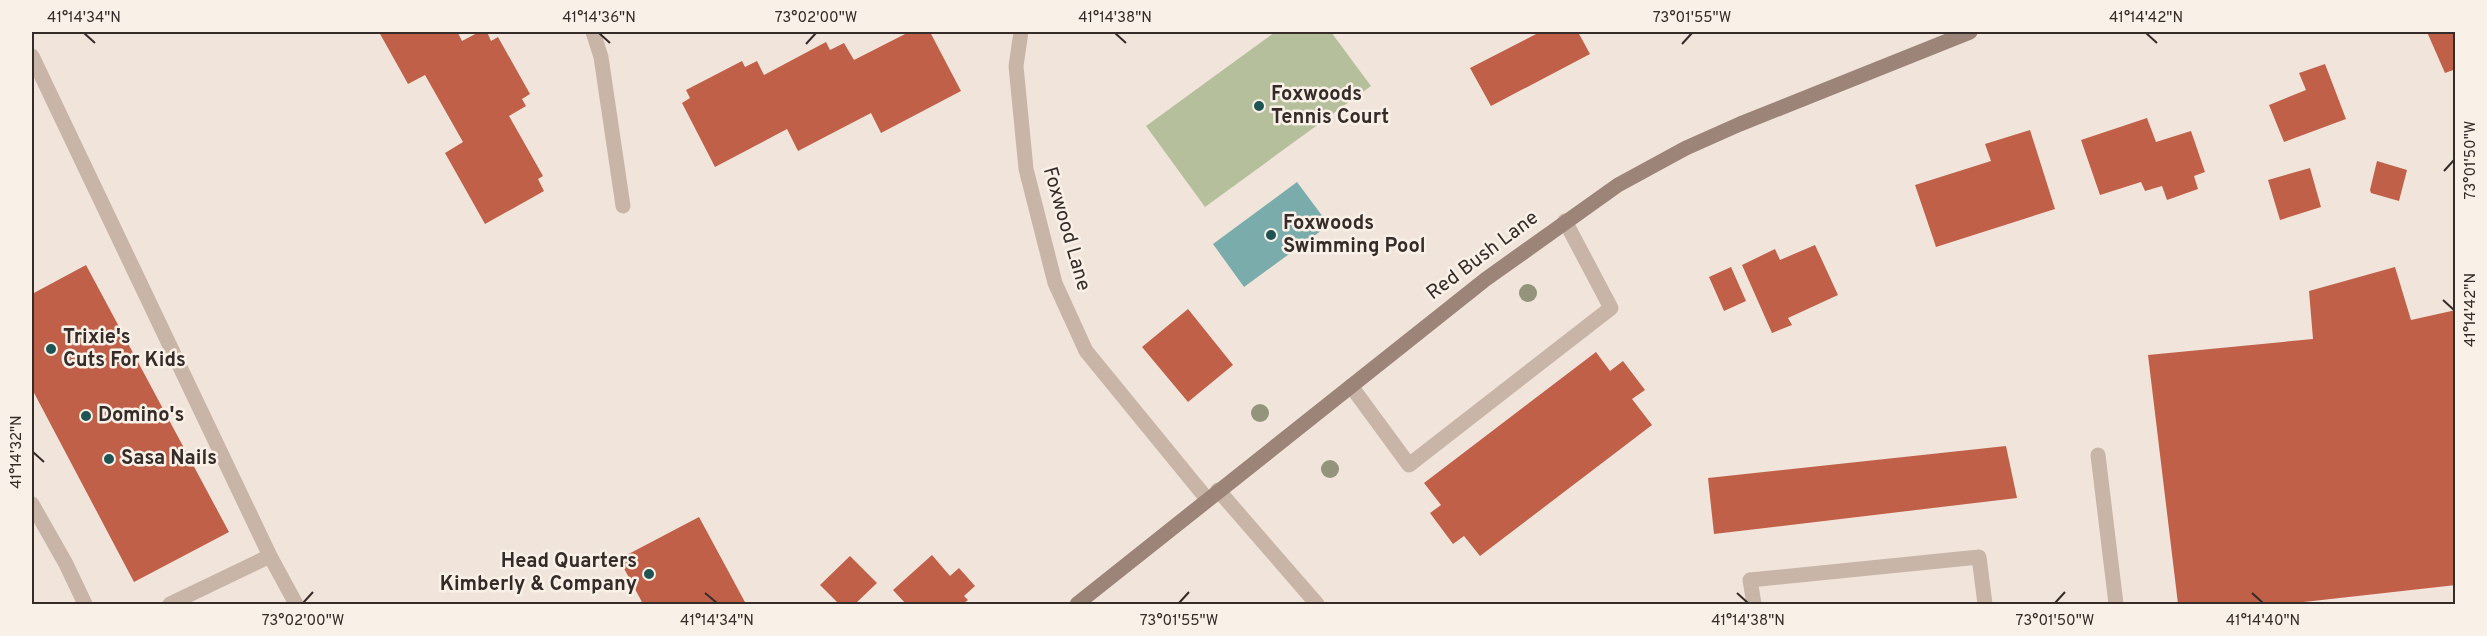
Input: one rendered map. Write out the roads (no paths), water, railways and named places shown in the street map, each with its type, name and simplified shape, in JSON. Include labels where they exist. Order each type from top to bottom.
[{"type":"street","points":[[593,32],[601,57],[623,206]]},
{"type":"street","name":"Foxwood Lane","points":[[1021,32],[1016,66],[1026,169],[1055,283],[1086,351],[1212,495],[1317,604]]},
{"type":"street","name":"Red Bush Lane","points":[[1077,604],[1486,279],[1618,185],[1686,148],[1740,124],[1970,32]]},
{"type":"street","points":[[32,56],[270,556],[296,604]]},
{"type":"street","points":[[1351,386],[1409,465],[1611,308],[1565,221]]},
{"type":"street","points":[[2098,454],[2116,604]]},
{"type":"street","points":[[32,504],[66,564],[85,604]]},
{"type":"street","points":[[170,604],[270,556]]},
{"type":"street","points":[[1754,604],[1750,580],[1979,558],[1985,604]]},
{"type":"water","name":"Foxwoods Swimming Pool","points":[[1297,182],[1329,225],[1244,287],[1213,244]]},
{"type":"place","name":"Foxwoods Tennis Court","points":[[1259,106]]},
{"type":"place","name":"Foxwoods Swimming Pool","points":[[1271,235]]},
{"type":"place","name":"Trixie's Cuts For Kids","points":[[51,349]]},
{"type":"place","name":"Domino's","points":[[86,416]]},
{"type":"place","name":"Sasa Nails","points":[[109,459]]},
{"type":"place","name":"Head Quarters Kimberly & Company","points":[[649,574]]}]
